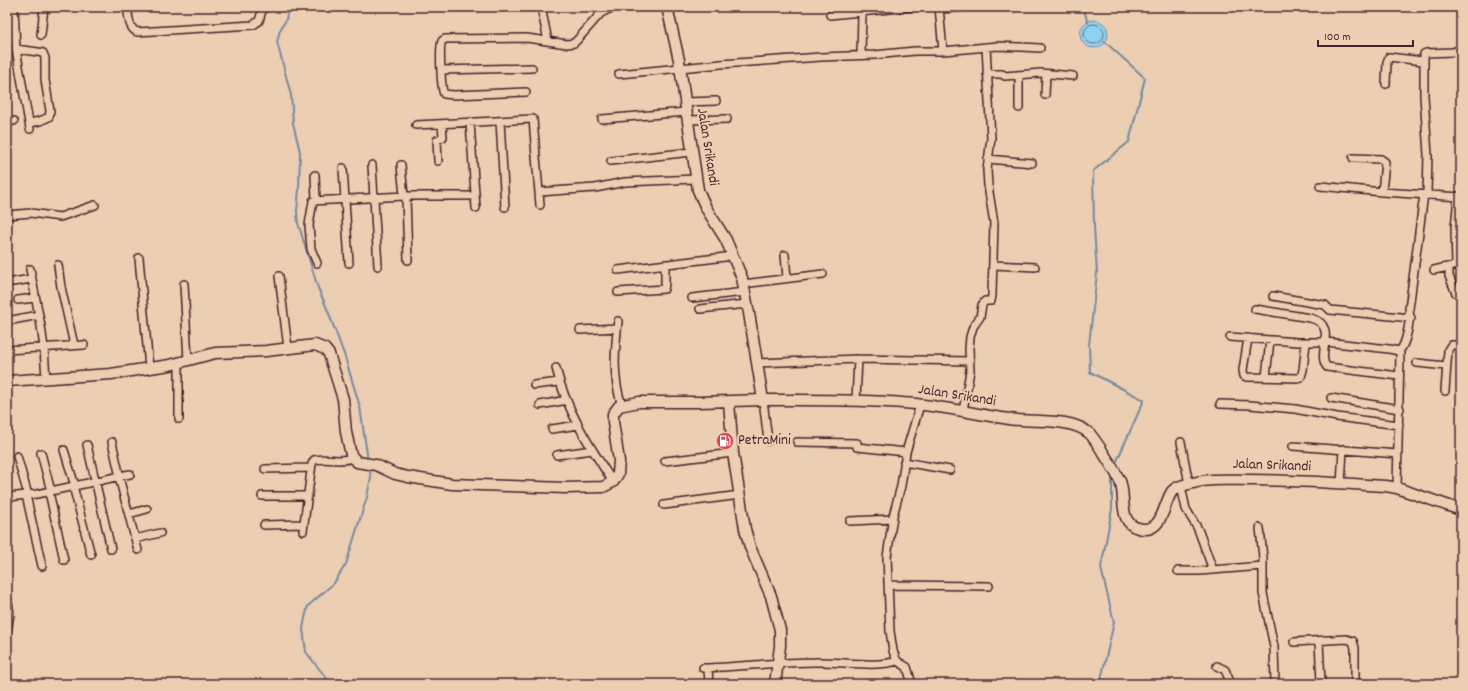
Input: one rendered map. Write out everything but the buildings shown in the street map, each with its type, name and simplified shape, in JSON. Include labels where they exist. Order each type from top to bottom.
[{"type":"street","points":[[14,7],[16,49],[29,126],[48,119],[49,117],[45,80],[45,58],[43,53],[16,49]]},
{"type":"street","points":[[41,35],[44,7]]},
{"type":"street","points":[[143,7],[127,8],[130,24],[133,30],[137,32],[254,25],[259,21],[263,7]]},
{"type":"street","points":[[541,7],[548,41]]},
{"type":"street","points":[[526,92],[454,96],[444,94],[442,88],[440,45],[442,41],[445,39],[521,38],[548,41],[557,44],[574,43],[585,33],[593,20],[601,13],[611,8],[630,7]]},
{"type":"street","name":"Jalan Srikandi","points":[[666,7],[680,68],[691,152],[698,190],[703,202],[733,254],[744,288],[763,400],[856,400],[920,405],[963,410],[1009,419],[1072,424],[1084,428],[1092,436],[1120,479],[1123,490],[1126,518],[1131,525],[1136,528],[1150,528],[1158,522],[1171,493],[1185,485],[1210,480],[1251,480],[1397,488],[1461,510]]},
{"type":"street","points":[[830,16],[910,7]]},
{"type":"street","points":[[943,51],[939,8],[966,7]]},
{"type":"street","points":[[861,55],[862,13]]},
{"type":"street","points":[[7,27],[15,26]]},
{"type":"street","points":[[619,74],[784,59],[992,47],[1040,48]]},
{"type":"street","points":[[963,410],[970,378],[969,343],[973,327],[980,318],[982,305],[985,301],[991,301],[994,265],[994,224],[987,170],[991,138],[987,74],[992,47]]},
{"type":"street","points":[[1397,488],[1400,409],[1399,351],[1404,344],[1411,318],[1410,310],[1425,194],[1428,155],[1423,61],[1425,53],[1453,52],[1461,49]]},
{"type":"street","points":[[1386,84],[1387,62],[1389,56],[1423,61]]},
{"type":"street","points":[[441,70],[532,68]]},
{"type":"street","points":[[987,74],[1002,74],[1006,76],[1046,74],[1073,76]]},
{"type":"street","points":[[1045,95],[1046,74]]},
{"type":"street","points":[[1019,75],[1019,108]]},
{"type":"street","points":[[602,119],[686,111],[716,102]]},
{"type":"street","points":[[686,111],[727,119]]},
{"type":"street","points":[[416,125],[500,122],[533,119],[540,205]]},
{"type":"street","points":[[470,122],[476,208]]},
{"type":"street","points":[[500,122],[505,207]]},
{"type":"street","points":[[438,161],[437,140],[442,137],[442,124]]},
{"type":"street","points":[[611,161],[691,152]]},
{"type":"street","points":[[1353,158],[1381,159],[1385,162],[1382,192]]},
{"type":"street","points":[[988,159],[1032,163]]},
{"type":"street","points":[[372,165],[378,266]]},
{"type":"street","points":[[401,165],[405,196],[408,260]]},
{"type":"street","points":[[343,168],[349,263]]},
{"type":"street","points":[[315,175],[316,201]]},
{"type":"street","points":[[539,192],[595,188],[625,182],[696,179]]},
{"type":"street","points":[[1320,186],[1382,192],[1459,196],[1455,228],[1455,266],[1449,276],[1456,293]]},
{"type":"street","points":[[317,263],[311,249],[309,225],[313,201],[405,196],[475,196]]},
{"type":"street","points":[[7,215],[31,213],[60,218],[95,206]]},
{"type":"street","points":[[618,270],[733,254]]},
{"type":"street","points":[[785,255],[786,278]]},
{"type":"street","points":[[139,258],[149,368]]},
{"type":"street","points":[[618,292],[664,289],[665,264]]},
{"type":"street","points":[[58,265],[61,287],[74,345]]},
{"type":"street","points":[[994,265],[1034,267]]},
{"type":"street","points":[[1434,270],[1455,266]]},
{"type":"street","points":[[30,269],[44,348],[46,379]]},
{"type":"street","points":[[692,298],[786,278],[823,274]]},
{"type":"street","points":[[279,276],[288,348]]},
{"type":"street","points":[[13,282],[31,279]]},
{"type":"street","points":[[179,419],[184,362],[184,284]]},
{"type":"street","points":[[1273,296],[1325,305],[1330,310],[1411,318]]},
{"type":"street","points":[[18,300],[35,298]]},
{"type":"street","points":[[700,309],[747,304]]},
{"type":"street","points":[[1255,310],[1315,319],[1318,321],[1323,327],[1326,336],[1324,362],[1327,367],[1399,376]]},
{"type":"street","points":[[7,321],[39,316]]},
{"type":"street","points":[[580,330],[617,325],[616,370],[622,405]]},
{"type":"street","points":[[1230,337],[1326,342],[1399,351]]},
{"type":"street","points":[[1248,338],[1243,370],[1244,376],[1301,377],[1306,342]]},
{"type":"street","points":[[1266,377],[1270,340]]},
{"type":"street","points":[[1445,391],[1446,366],[1449,347],[1454,344],[1461,345]]},
{"type":"street","points":[[7,350],[84,345]]},
{"type":"street","points":[[7,381],[99,376],[184,362],[215,353],[266,351],[315,346],[325,349],[329,354],[343,399],[346,432],[357,461]]},
{"type":"street","points":[[756,363],[858,359],[970,360]]},
{"type":"street","points":[[856,400],[858,359]]},
{"type":"street","points":[[1417,363],[1446,366]]},
{"type":"street","points":[[556,368],[559,382],[578,425],[613,482]]},
{"type":"street","points":[[534,385],[559,382]]},
{"type":"street","points":[[1331,398],[1400,409]]},
{"type":"street","points":[[540,405],[567,400]]},
{"type":"street","points":[[264,525],[303,528],[311,468],[314,460],[319,459],[357,461],[376,465],[395,474],[452,484],[565,488],[603,487],[613,482],[618,474],[619,461],[613,414],[617,407],[639,402],[729,402],[763,400],[768,441]]},
{"type":"street","points":[[729,402],[733,453],[750,547],[771,596],[780,630],[780,646],[775,684]]},
{"type":"street","points":[[1220,404],[1295,409],[1337,417],[1399,425]]},
{"type":"street","points":[[912,684],[907,667],[897,661],[892,647],[887,557],[906,452],[920,405]]},
{"type":"street","points":[[552,429],[578,425]]},
{"type":"street","points":[[112,442],[138,550]]},
{"type":"street","points":[[797,442],[857,443],[857,447],[906,452]]},
{"type":"street","points":[[1181,442],[1186,509],[1198,529],[1213,570]]},
{"type":"street","points":[[87,445],[97,482],[111,549]]},
{"type":"street","points":[[1293,446],[1398,454]]},
{"type":"street","points":[[1340,484],[1343,449]]},
{"type":"street","points":[[64,450],[91,555]]},
{"type":"street","points":[[557,455],[592,450]]},
{"type":"street","points":[[41,453],[64,560]]},
{"type":"street","points":[[665,461],[733,453]]},
{"type":"street","points":[[17,456],[42,566]]},
{"type":"street","points":[[904,462],[950,470]]},
{"type":"street","points":[[265,469],[311,468]]},
{"type":"street","points":[[7,497],[50,491],[130,474]]},
{"type":"street","points":[[664,505],[740,495]]},
{"type":"street","points":[[262,496],[308,496]]},
{"type":"street","points":[[129,514],[147,509]]},
{"type":"street","points":[[850,521],[893,519]]},
{"type":"street","points":[[1260,528],[1263,566],[1263,592],[1274,647],[1275,684]]},
{"type":"street","points":[[135,539],[160,533]]},
{"type":"street","points":[[1178,571],[1263,566]]},
{"type":"street","points":[[888,586],[989,586]]},
{"type":"street","points":[[7,596],[10,614],[7,632]]},
{"type":"street","points":[[1319,641],[1321,684]]},
{"type":"street","points":[[1294,642],[1353,641],[1355,648],[1355,684]]},
{"type":"street","points":[[709,684],[705,668],[817,662],[884,664],[897,661]]},
{"type":"street","points":[[1217,666],[1225,670],[1231,684]]},
{"type":"water","points":[[1094,20],[1104,24],[1108,34],[1104,44],[1094,48],[1084,44],[1080,34],[1084,24]]},
{"type":"waterway","points":[[288,7],[286,20],[280,30],[277,42],[291,95],[293,123],[300,152],[297,211],[298,223],[318,288],[345,357],[360,407],[368,461]]},
{"type":"waterway","points":[[1083,7],[1088,23]]},
{"type":"waterway","points":[[1104,41],[1145,78],[1129,142],[1093,171],[1097,273],[1089,345],[1090,372],[1144,400],[1115,465]]},
{"type":"waterway","points":[[331,684],[306,652],[303,629],[308,606],[334,583],[346,564],[367,497],[371,477],[369,467]]},
{"type":"waterway","points":[[1100,684],[1114,622],[1101,568],[1112,509],[1112,475]]},
{"type":"place","name":"PetraMini","points":[[725,441]]}]
